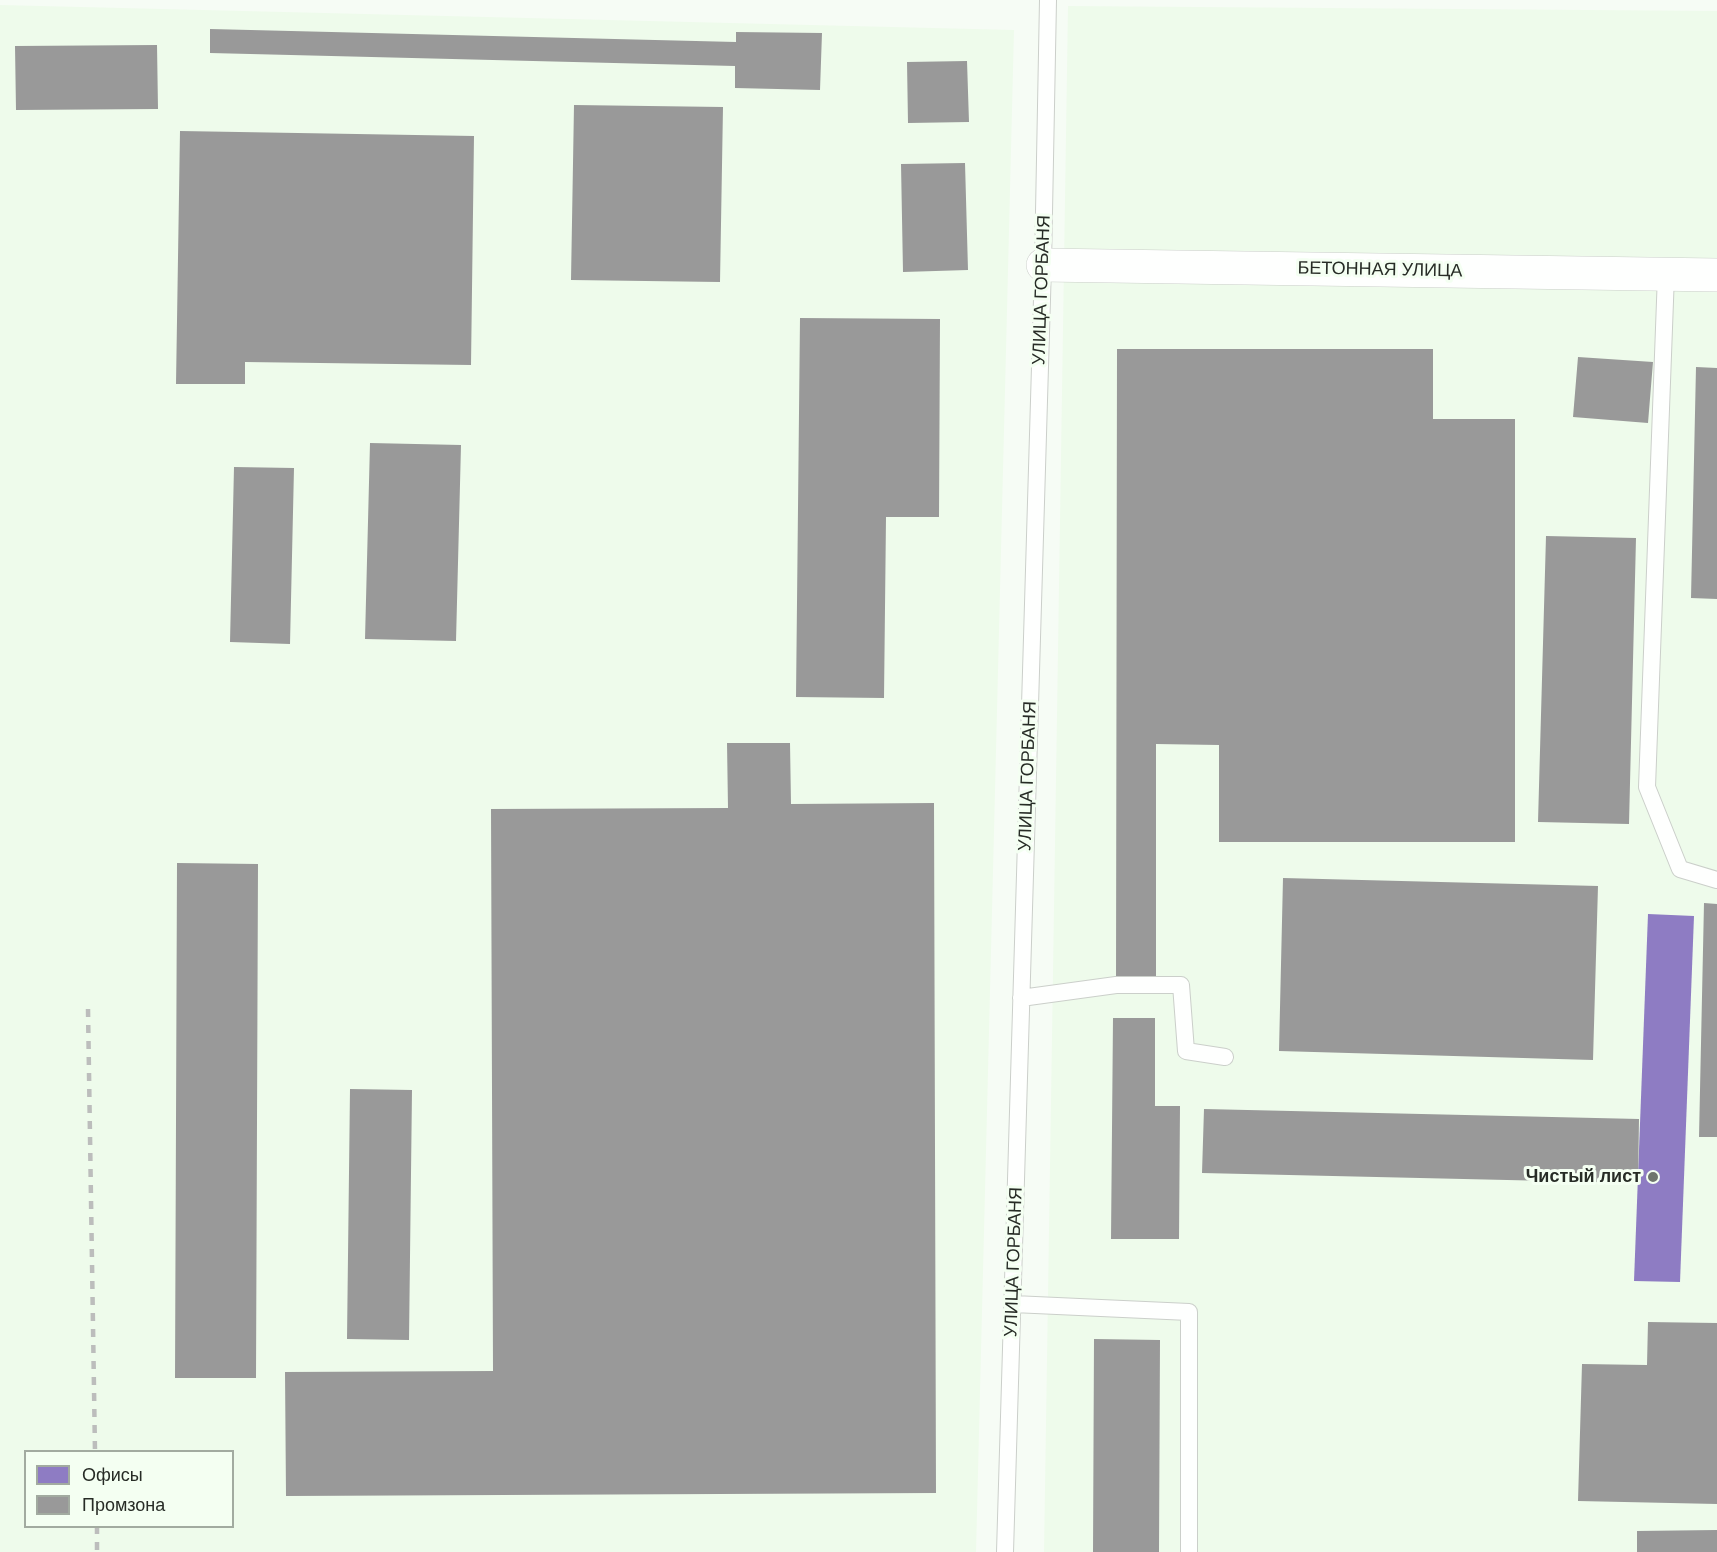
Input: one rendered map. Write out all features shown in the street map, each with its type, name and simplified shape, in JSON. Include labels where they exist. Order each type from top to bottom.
[{"type":"street","name":"БЕТОННАЯ УЛИЦА","points":[[1043,265],[1717,275]]},
{"type":"lane","name":"УЛИЦА ГОРБАНЯ","points":[[1005,1552],[1043,265],[1048,0]]},
{"type":"lane","points":[[1666,274],[1647,787],[1680,868],[1717,880]]},
{"type":"lane","points":[[1022,998],[1116,985],[1181,985],[1186,1051],[1225,1057]]},
{"type":"lane","points":[[1013,1304],[1190,1312],[1189,1552]]},
{"type":"shaded area","points":[[0,5],[1014,30],[976,1552],[0,1552]]},
{"type":"shaded area","points":[[1068,6],[1717,11],[1717,1552],[1044,1552]]},
{"type":"building: Офисы","points":[[1648,914],[1694,916],[1680,1282],[1634,1281]]},
{"type":"building: Промзона","points":[[210,29],[736,42],[736,32],[822,33],[820,90],[735,88],[735,66],[210,53]]},
{"type":"building: Промзона","points":[[157,45],[158,109],[16,110],[15,46]]},
{"type":"building: Промзона","points":[[967,61],[969,122],[908,123],[907,62]]},
{"type":"building: Промзона","points":[[574,105],[723,107],[720,282],[571,280]]},
{"type":"building: Промзона","points":[[180,131],[474,136],[471,365],[245,362],[245,384],[176,384]]},
{"type":"building: Промзона","points":[[965,163],[968,270],[903,272],[901,164]]},
{"type":"building: Промзона","points":[[800,318],[940,319],[939,517],[886,517],[884,698],[796,697]]},
{"type":"building: Промзона","points":[[1117,349],[1433,349],[1433,419],[1515,419],[1515,842],[1219,842],[1219,745],[1156,744],[1156,985],[1116,985]]},
{"type":"building: Промзона","points":[[1578,357],[1653,362],[1648,423],[1573,417]]},
{"type":"building: Промзона","points":[[1696,367],[1717,368],[1717,599],[1691,598]]},
{"type":"building: Промзона","points":[[370,443],[461,445],[456,641],[365,639]]},
{"type":"building: Промзона","points":[[234,467],[294,468],[290,644],[230,642]]},
{"type":"building: Промзона","points":[[1546,536],[1636,538],[1629,824],[1538,822]]},
{"type":"building: Промзона","points":[[727,743],[790,743],[791,804],[934,803],[936,1493],[286,1496],[285,1372],[493,1371],[491,809],[728,808]]},
{"type":"building: Промзона","points":[[177,863],[258,864],[256,1378],[175,1378]]},
{"type":"building: Промзона","points":[[1283,878],[1598,886],[1593,1060],[1279,1051]]},
{"type":"building: Промзона","points":[[1704,903],[1717,904],[1717,1137],[1699,1137]]},
{"type":"building: Промзона","points":[[1113,1018],[1155,1018],[1155,1106],[1180,1106],[1179,1239],[1111,1239]]},
{"type":"building: Промзона","points":[[350,1089],[412,1090],[409,1340],[347,1339]]},
{"type":"building: Промзона","points":[[1204,1109],[1639,1119],[1638,1183],[1202,1173]]},
{"type":"building: Промзона","points":[[1648,1322],[1717,1323],[1717,1504],[1578,1501],[1582,1364],[1647,1365]]},
{"type":"building: Промзона","points":[[1094,1339],[1160,1340],[1159,1552],[1093,1552]]},
{"type":"building: Промзона","points":[[1717,1530],[1717,1552],[1637,1552],[1637,1531]]},
{"type":"railway","points":[[88,1009],[95,1450]]},
{"type":"railway","points":[[97,1528],[97,1552]]},
{"type":"place","name":"Чистый лист","points":[[1653,1177]]}]
